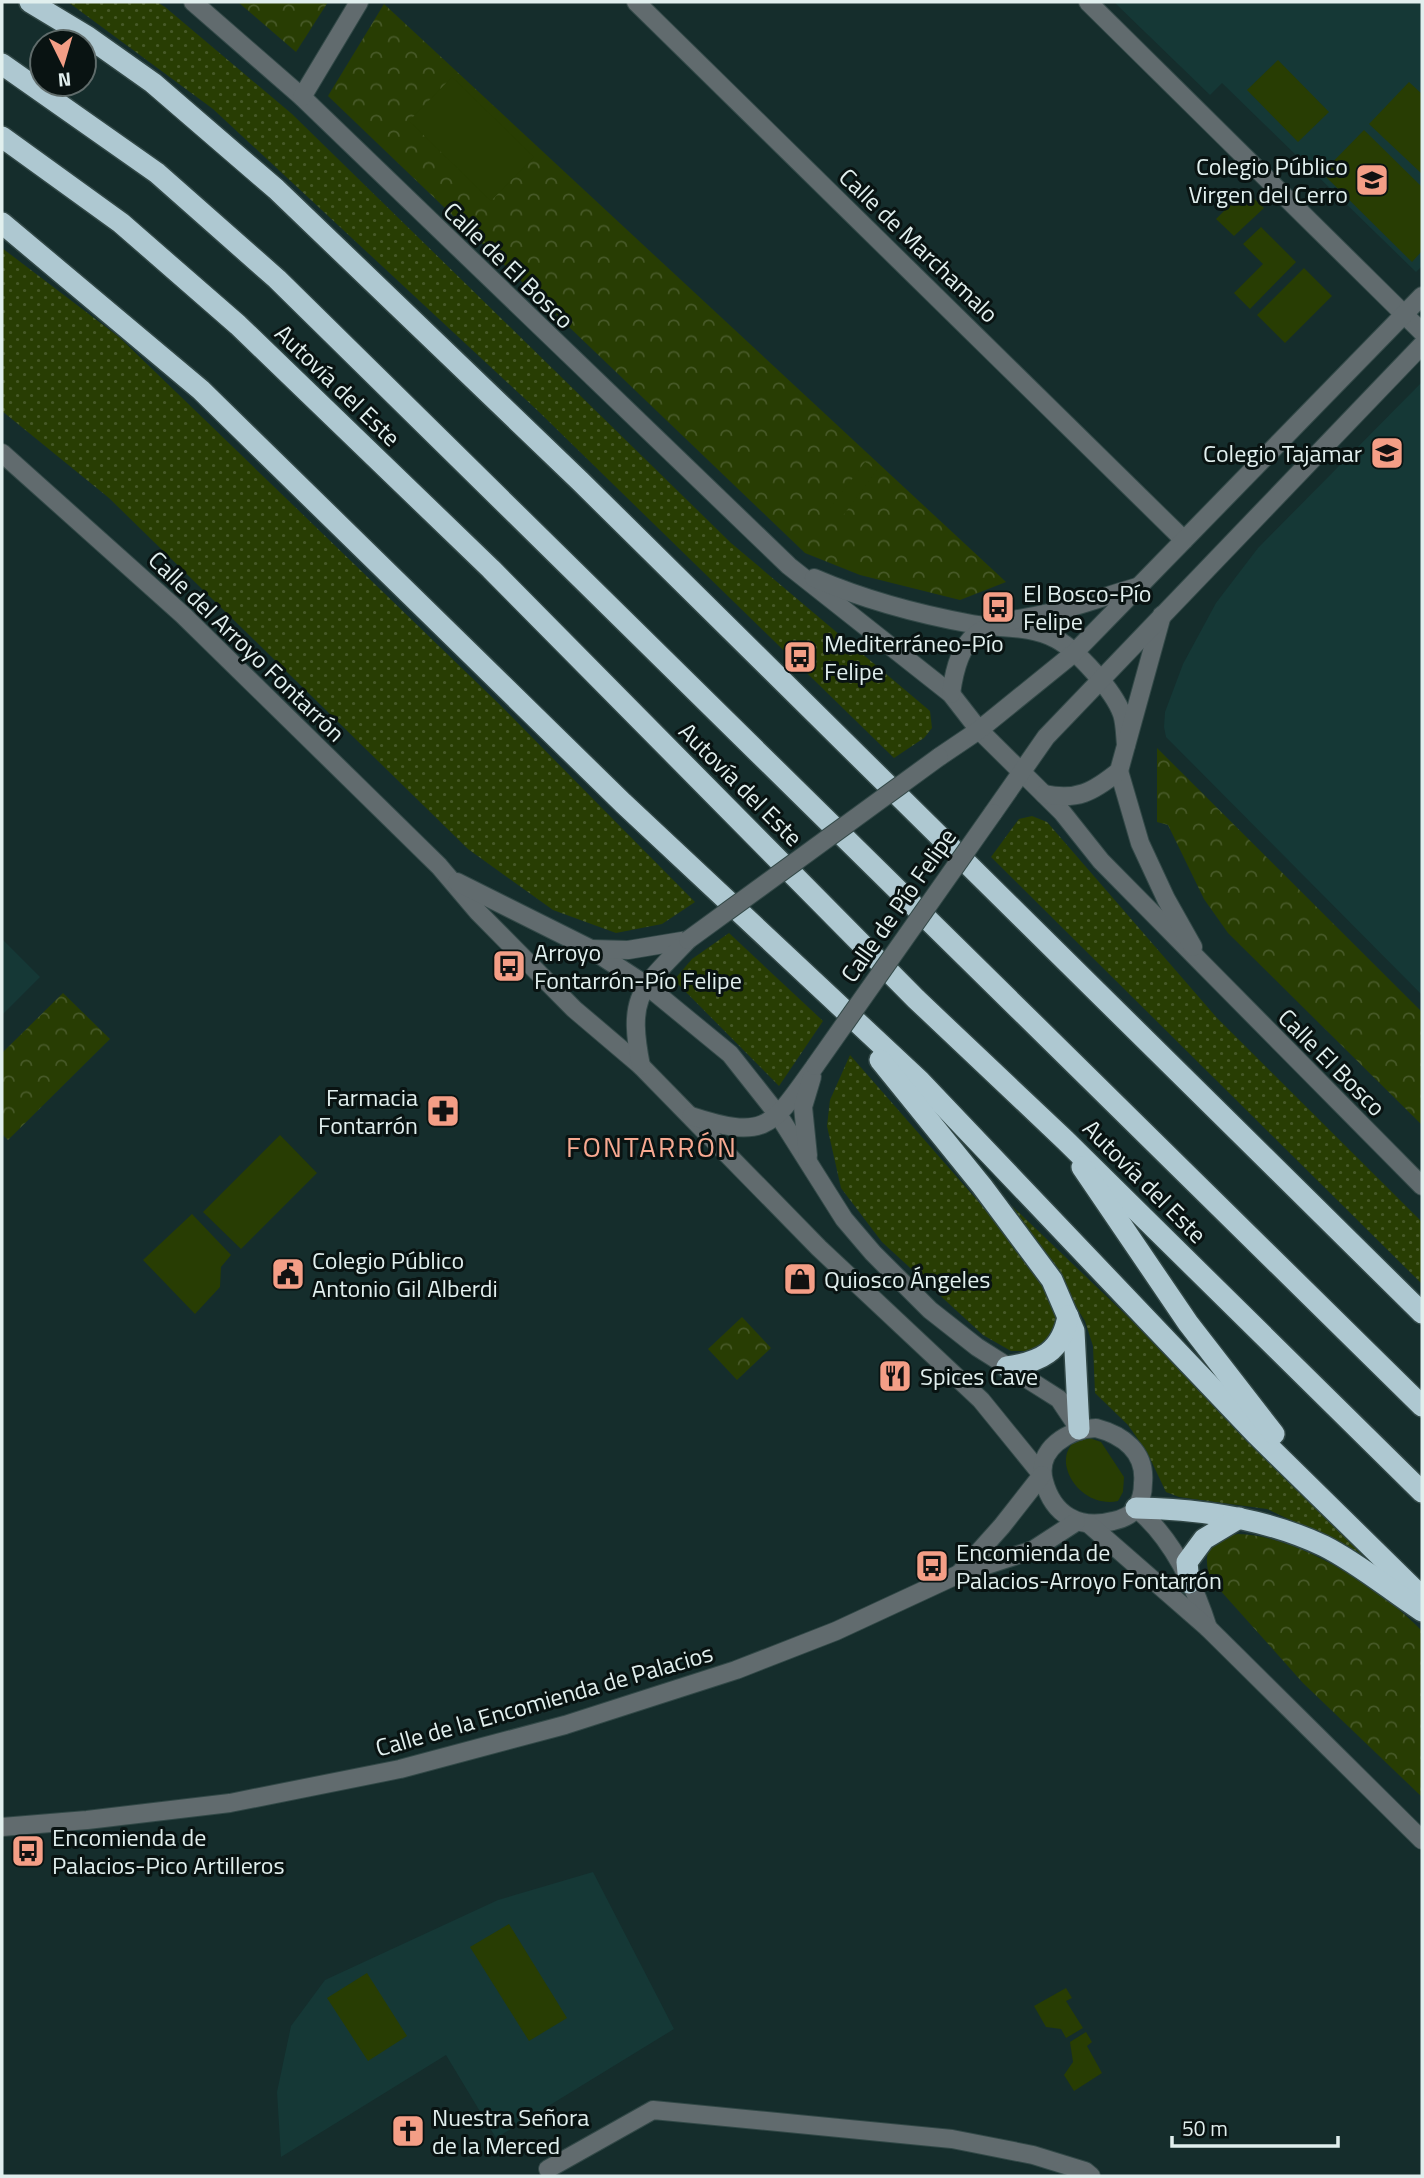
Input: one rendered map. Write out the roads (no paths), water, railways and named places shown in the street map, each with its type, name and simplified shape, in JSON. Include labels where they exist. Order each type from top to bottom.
[{"type":"highway","points":[[30,2],[88,37],[153,83],[276,189],[580,481],[1422,1312]]},
{"type":"highway","name":"Autovía del Este","points":[[2,64],[157,173],[277,279],[1422,1406]]},
{"type":"highway","name":"Autovía del Este","points":[[2,137],[121,223],[238,325],[491,569],[916,999],[1065,1140],[1422,1492]]},
{"type":"highway","points":[[2,223],[201,390],[773,946],[920,1081],[1256,1434],[1422,1597]]},
{"type":"highway","points":[[773,946],[895,1077],[1052,1280],[1068,1314],[1077,1350],[1079,1429]]},
{"type":"highway","points":[[1065,1140],[1104,1203],[1188,1323],[1258,1414],[1353,1529]]},
{"type":"highway","points":[[1007,1367],[1046,1357],[1060,1343],[1068,1314]]},
{"type":"highway","points":[[1136,1508],[1180,1509],[1280,1527],[1326,1547],[1422,1611]]},
{"type":"highway","points":[[1189,1583],[1187,1562],[1203,1539],[1239,1518]]},
{"type":"street","name":"Calle de El Bosco","points":[[194,2],[302,97],[789,566],[951,694]]},
{"type":"street","points":[[302,97],[359,2]]},
{"type":"street","name":"Calle de Marchamalo","points":[[636,2],[1184,540]]},
{"type":"street","points":[[1088,2],[1422,332]]},
{"type":"street","points":[[641,1066],[634,1012],[646,985],[688,940],[979,730],[1074,653],[1422,296]]},
{"type":"street","name":"Calle de Pío Felipe","points":[[815,1066],[1046,737],[1422,345]]},
{"type":"street","name":"Calle del Arroyo Fontarrón","points":[[2,453],[183,615],[453,880],[478,912],[574,1009],[641,1066],[819,1248],[981,1400],[1042,1475]]},
{"type":"street","name":"Calle de El Bosco","points":[[789,566],[857,596],[986,626]]},
{"type":"street","points":[[1119,771],[1084,794],[1065,799],[1044,794],[979,730],[951,694],[955,663],[965,646],[986,626],[1056,611],[1137,587]]},
{"type":"street","name":"Calle de Pío Felipe","points":[[1119,771],[1162,615]]},
{"type":"street","name":"Calle de Pío Felipe","points":[[986,626],[1021,627],[1057,639],[1074,653],[1111,693],[1123,716],[1126,745]]},
{"type":"street","name":"Calle El Bosco","points":[[1119,771],[1140,843],[1166,899],[1207,971]]},
{"type":"street","name":"Calle El Bosco","points":[[1044,794],[1101,862],[1422,1186]]},
{"type":"street","name":"Calle del Arroyo Fontarrón","points":[[453,880],[589,948],[646,985],[730,1054],[779,1116],[844,1219],[873,1253],[930,1310],[1007,1367],[1059,1399],[1079,1429]]},
{"type":"street","name":"Calle del Arroyo Fontarrón","points":[[589,948],[628,950],[688,940]]},
{"type":"street","points":[[779,1116],[815,1066]]},
{"type":"street","points":[[811,1170],[804,1140],[803,1107],[815,1066]]},
{"type":"street","name":"Calle del Arroyo Fontarrón","points":[[691,1116],[728,1128],[751,1128],[779,1116]]},
{"type":"street","points":[[1083,1523],[1124,1518],[1136,1508],[1142,1493],[1144,1473],[1139,1455],[1114,1432],[1079,1429],[1065,1434],[1054,1446],[1046,1458],[1042,1475],[1054,1506],[1083,1523],[1208,1628],[1422,1840]]},
{"type":"street","name":"Calle de la Encomienda de Palacios","points":[[958,1574],[1002,1526],[1042,1475]]},
{"type":"street","points":[[1136,1508],[1157,1525],[1167,1539],[1208,1628]]},
{"type":"street","name":"Calle de la Encomienda de Palacios","points":[[2,1827],[229,1803],[413,1765],[565,1725],[736,1670],[836,1631],[958,1574],[1033,1550],[1083,1523]]},
{"type":"street","points":[[548,2168],[653,2110],[952,2139],[1033,2155],[1085,2171],[1091,2176]]},
{"type":"place","name":"Colegio Público Virgen del Cerro","points":[[1372,180]]},
{"type":"place","name":"Colegio Tajamar","points":[[1387,453]]},
{"type":"place","name":"El Bosco-Pío Felipe","points":[[998,607]]},
{"type":"place","name":"Mediterráneo-Pío Felipe","points":[[800,657]]},
{"type":"place","name":"Arroyo Fontarrón-Pío Felipe","points":[[509,966]]},
{"type":"place","name":"Farmacia Fontarrón","points":[[443,1111]]},
{"type":"place","name":"Colegio Público Antonio Gil Alberdi","points":[[288,1274]]},
{"type":"place","name":"Quiosco Ángeles","points":[[800,1279]]},
{"type":"place","name":"Spices Cave","points":[[895,1376]]},
{"type":"place","name":"Encomienda de Palacios-Arroyo Fontarrón","points":[[932,1566]]},
{"type":"place","name":"Encomienda de Palacios-Pico Artilleros","points":[[28,1851]]},
{"type":"place","name":"Nuestra Señora de la Merced","points":[[408,2131]]},
{"type":"district","name":"FONTARRÓN","points":[[652,1146]]}]
